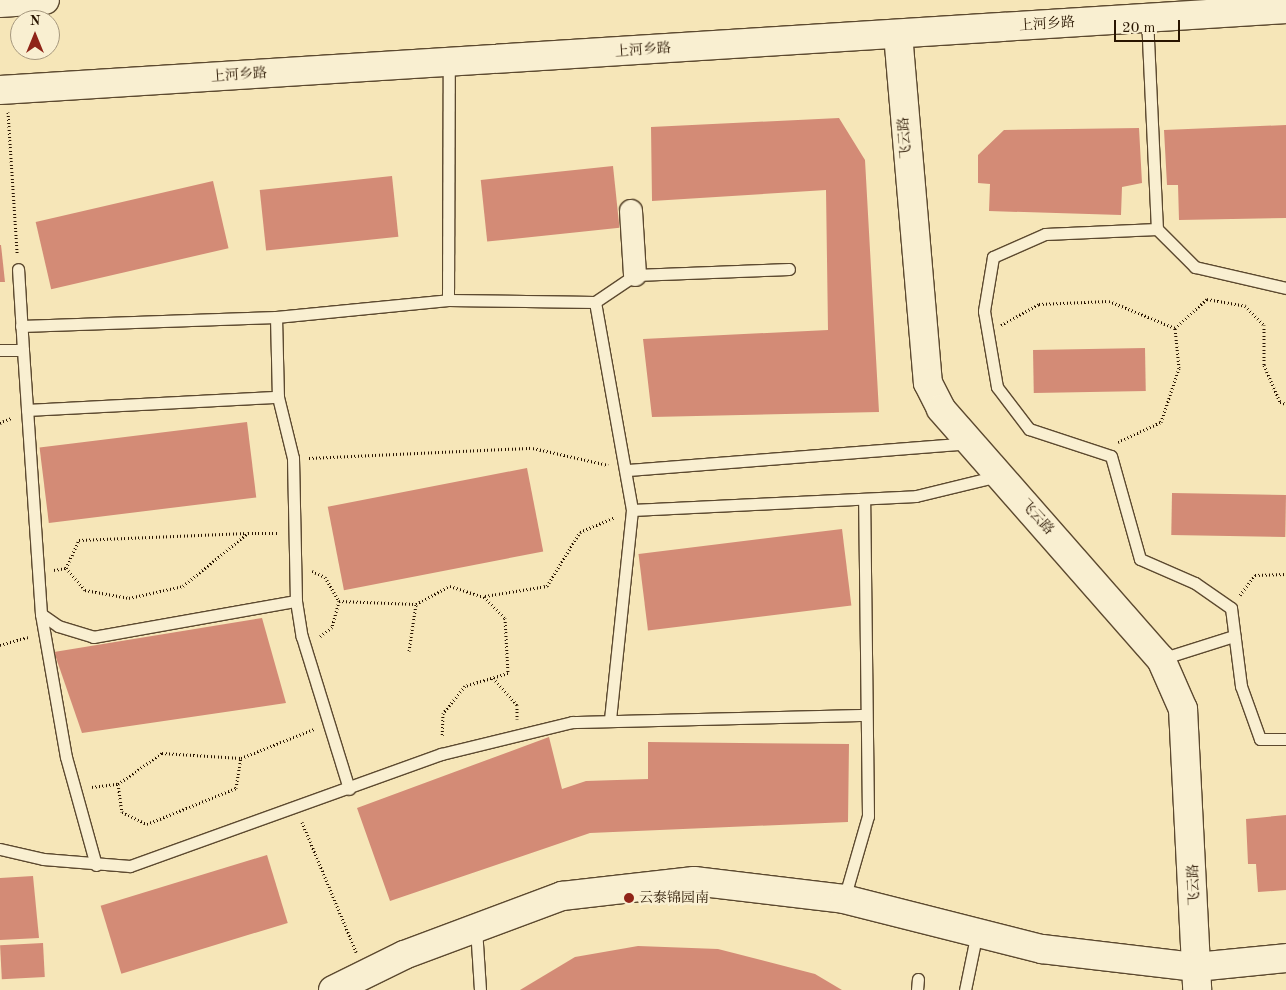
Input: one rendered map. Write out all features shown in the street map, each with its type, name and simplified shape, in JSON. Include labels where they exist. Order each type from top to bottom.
[{"type":"street","points":[[0,3],[46,0]]},
{"type":"street","name":"上河乡路","points":[[4,90],[1286,9]]},
{"type":"street","name":"飞云路","points":[[898,34],[928,383],[941,409],[1162,659],[1183,709],[1197,978]]},
{"type":"street","points":[[631,211],[635,275]]},
{"type":"street","points":[[333,990],[365,974],[476,928],[562,896],[694,881],[844,899],[1042,949],[1197,978],[1286,958]]},
{"type":"lane","points":[[1147,18],[1157,229],[1195,267],[1286,288]]},
{"type":"lane","points":[[448,300],[449,62]]},
{"type":"lane","points":[[1157,229],[1045,234],[993,257],[984,311],[997,387],[1029,429],[1111,456],[1140,559],[1195,583],[1231,608],[1241,686],[1260,739],[1286,739]]},
{"type":"lane","points":[[18,269],[42,614],[75,790],[96,864]]},
{"type":"lane","points":[[21,326],[276,316],[448,300],[596,302],[635,275],[789,269]]},
{"type":"lane","points":[[596,302],[628,470],[632,510],[610,719]]},
{"type":"lane","points":[[276,316],[278,396],[293,458],[296,601],[305,647],[349,788]]},
{"type":"lane","points":[[0,350],[23,350]]},
{"type":"lane","points":[[27,410],[278,396]]},
{"type":"lane","points":[[628,470],[972,443]]},
{"type":"lane","points":[[632,510],[916,496],[1000,475]]},
{"type":"lane","points":[[844,899],[868,816],[865,715],[864,499]]},
{"type":"lane","points":[[42,614],[58,626],[93,637],[296,601]]},
{"type":"lane","points":[[1162,659],[1234,636]]},
{"type":"lane","points":[[0,849],[96,864],[130,866],[441,754],[517,736],[610,719],[865,715]]},
{"type":"lane","points":[[476,928],[480,990]]},
{"type":"lane","points":[[965,990],[977,932]]},
{"type":"path","points":[[4,90],[18,269]]},
{"type":"path","points":[[1175,328],[1207,299],[1244,306],[1264,325],[1264,365],[1280,402],[1286,404]]},
{"type":"path","points":[[988,333],[1039,304],[1109,302],[1175,328]]},
{"type":"path","points":[[1097,452],[1162,422],[1179,368],[1175,328]]},
{"type":"path","points":[[293,458],[533,448],[628,470]]},
{"type":"path","points":[[484,597],[547,586],[580,532],[632,510]]},
{"type":"path","points":[[66,568],[79,540],[294,532]]},
{"type":"path","points":[[66,568],[85,590],[129,598],[183,586],[248,533]]},
{"type":"path","points":[[295,564],[325,577],[339,601],[332,627],[305,647]]},
{"type":"path","points":[[38,572],[66,568]]},
{"type":"path","points":[[1231,608],[1255,575],[1286,574]]},
{"type":"path","points":[[339,601],[416,604],[450,586],[484,597],[505,618],[508,673],[465,686],[443,713],[441,754]]},
{"type":"path","points":[[409,650],[416,604]]},
{"type":"path","points":[[0,645],[45,633]]},
{"type":"path","points":[[493,678],[517,705],[517,736]]},
{"type":"path","points":[[75,790],[118,784],[162,753],[241,758],[329,723]]},
{"type":"path","points":[[118,784],[122,812],[147,824],[236,788],[241,758]]},
{"type":"path","points":[[296,807],[365,974]]},
{"type":"building","points":[[839,118],[865,160],[879,412],[652,417],[643,339],[828,330],[826,190],[652,201],[651,127]]},
{"type":"building","points":[[1286,125],[1286,218],[1179,220],[1178,185],[1167,185],[1164,130]]},
{"type":"building","points":[[1139,128],[1142,183],[1122,187],[1121,215],[989,211],[990,184],[978,183],[978,155],[1004,130]]},
{"type":"building","points":[[613,166],[619,228],[487,242],[481,180]]},
{"type":"building","points":[[392,176],[398,237],[266,251],[260,190]]},
{"type":"building","points":[[213,181],[229,248],[51,289],[36,222]]},
{"type":"building","points":[[1,245],[5,282],[0,282]]},
{"type":"building","points":[[1145,348],[1146,391],[1034,393],[1033,350]]},
{"type":"building","points":[[247,422],[256,497],[49,523],[40,447]]},
{"type":"building","points":[[527,468],[543,551],[344,590],[328,507]]},
{"type":"building","points":[[1172,493],[1286,495],[1285,537],[1171,535]]},
{"type":"building","points":[[842,529],[851,605],[648,630],[639,554]]},
{"type":"building","points":[[262,618],[286,703],[82,733],[54,652]]},
{"type":"building","points":[[549,737],[562,789],[586,781],[648,779],[648,742],[849,744],[848,822],[590,833],[390,901],[357,808]]},
{"type":"building","points":[[1286,815],[1286,890],[1258,892],[1256,864],[1248,864],[1246,819]]},
{"type":"building","points":[[267,855],[288,923],[121,974],[101,906]]},
{"type":"building","points":[[33,876],[39,938],[0,940],[0,878]]},
{"type":"building","points":[[43,943],[45,977],[2,979],[0,945]]},
{"type":"building","points":[[638,946],[718,949],[815,974],[842,990],[520,990],[575,957]]},
{"type":"place","name":"云泰锦园南","points":[[629,898]]}]
